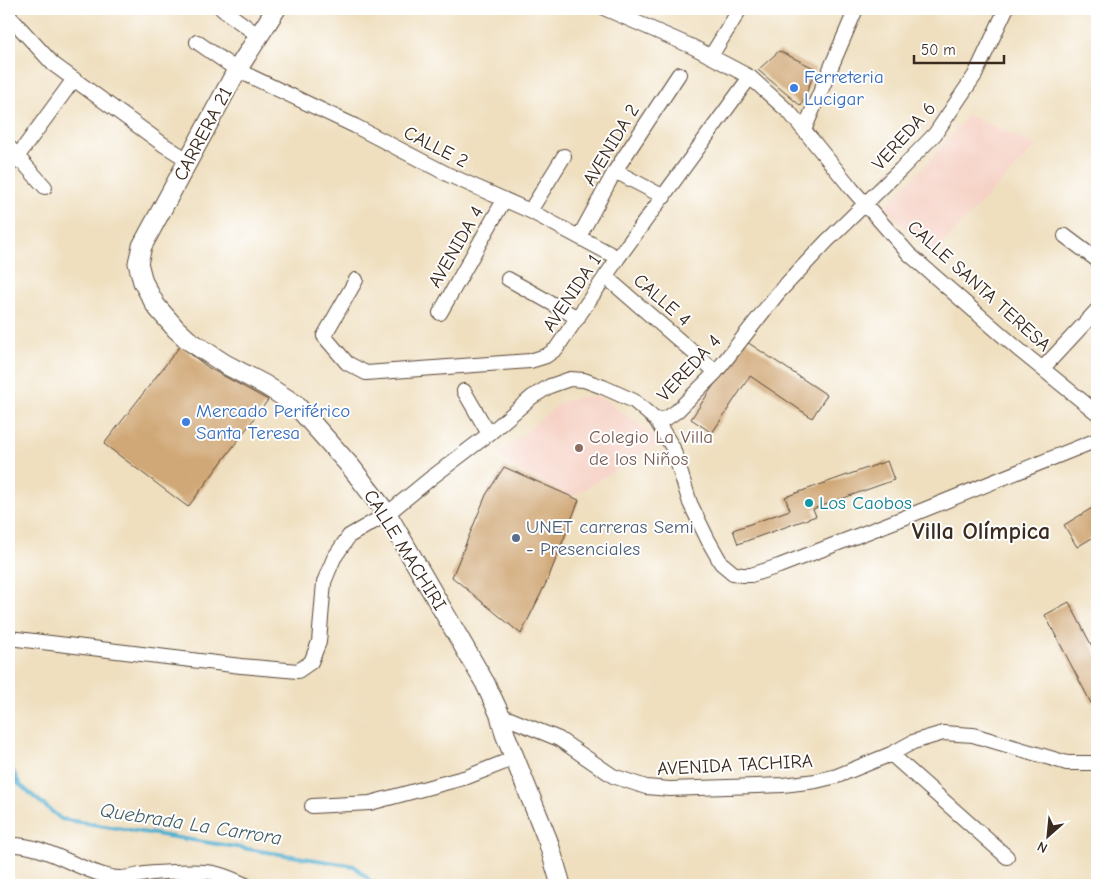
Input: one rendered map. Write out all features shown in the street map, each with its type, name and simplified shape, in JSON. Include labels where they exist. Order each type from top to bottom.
[{"type":"street","points":[[222,9],[259,36]]},
{"type":"street","name":"CARRERA 21","points":[[138,262],[142,246],[237,70],[276,9]]},
{"type":"street","points":[[711,56],[740,9]]},
{"type":"street","points":[[804,130],[856,9]]},
{"type":"street","name":"VEREDA 6","points":[[865,204],[935,134],[975,75],[1006,9]]},
{"type":"street","name":"CALLE SANTA TERESA","points":[[614,10],[711,56],[750,77],[790,113],[847,184],[909,254],[964,303],[1097,413]]},
{"type":"street","points":[[9,16],[53,64],[164,145],[188,160]]},
{"type":"street","name":"CALLE 2","points":[[196,42],[237,70],[354,126],[452,169],[504,200],[530,211],[618,258]]},
{"type":"street","name":"AVENIDA 2","points":[[579,238],[616,171],[679,74]]},
{"type":"street","name":"AVENIDA 1","points":[[356,280],[324,336],[347,363],[366,372],[530,361],[546,356],[556,349],[618,258],[750,77]]},
{"type":"street","points":[[45,187],[12,157],[74,79]]},
{"type":"street","points":[[530,211],[564,156]]},
{"type":"street","points":[[616,171],[664,197]]},
{"type":"street","name":"AVENIDA 4","points":[[440,313],[504,200]]},
{"type":"street","name":"VEREDA 4","points":[[9,638],[298,671],[310,662],[319,642],[324,582],[334,558],[349,536],[387,514],[489,434],[532,396],[550,386],[570,379],[584,380],[603,386],[634,401],[656,420],[667,418],[677,412],[716,372],[778,293],[865,204]]},
{"type":"street","points":[[1065,236],[1097,260]]},
{"type":"street","name":"CALLE MACHIRI","points":[[138,262],[143,282],[156,306],[176,329],[188,340],[225,364],[265,385],[295,404],[351,467],[387,514],[485,683],[500,715],[548,842],[560,885]]},
{"type":"street","name":"CALLE 4","points":[[606,276],[716,372]]},
{"type":"street","points":[[508,279],[578,318]]},
{"type":"street","points":[[1042,368],[1097,310]]},
{"type":"street","points":[[464,391],[489,434]]},
{"type":"street","points":[[656,420],[673,448],[690,503],[708,540],[721,563],[733,573],[742,575],[751,575],[778,566],[1097,440]]},
{"type":"street","name":"AVENIDA TACHIRA","points":[[500,715],[559,739],[613,776],[646,788],[670,789],[783,785],[816,781],[837,776],[890,754],[913,742],[943,733],[973,735],[1067,763],[1097,763]]},
{"type":"street","points":[[890,754],[1007,857]]},
{"type":"street","points":[[312,806],[370,803],[387,799],[467,777],[515,758]]},
{"type":"street","points":[[9,845],[26,846],[66,860],[90,872],[112,878],[143,880],[213,873],[246,885]]},
{"type":"shaded area","points":[[968,115],[1036,146],[932,254],[884,207],[928,163]]},
{"type":"shaded area","name":"Colegio La Villa de los Niños","points":[[583,397],[601,397],[661,442],[572,497],[511,467],[500,454],[561,402]]},
{"type":"building","name":"Ferreteria Lucigar","points":[[779,51],[816,69],[801,106],[758,70]]},
{"type":"building","points":[[744,340],[827,395],[812,418],[750,376],[712,433],[691,419]]},
{"type":"building","name":"Mercado Periférico Santa Teresa","points":[[180,346],[209,368],[268,400],[188,507],[104,444]]},
{"type":"building","name":"Los Caobos","points":[[887,461],[894,480],[813,509],[816,516],[738,544],[733,530],[790,510],[785,497]]},
{"type":"building","name":"UNET carreras Semi - Presenciales","points":[[504,467],[579,500],[548,579],[521,634],[452,577],[486,495]]},
{"type":"building","points":[[1097,505],[1097,535],[1077,547],[1064,525]]},
{"type":"building","points":[[1069,602],[1097,656],[1097,700],[1091,703],[1045,615]]},
{"type":"waterway","points":[[9,763],[19,783]]},
{"type":"waterway","name":"Quebrada La Carrora","points":[[9,776],[61,819],[354,866],[375,885]]},
{"type":"place","name":"Ferreteria Lucigar","points":[[794,88]]},
{"type":"place","name":"Mercado Periférico Santa Teresa","points":[[186,422]]},
{"type":"place","name":"Colegio La Villa de los Niños","points":[[579,448]]},
{"type":"place","name":"Los Caobos","points":[[809,503]]},
{"type":"place","name":"UNET carreras Semi - Presenciales","points":[[516,538]]},
{"type":"district","name":"Villa Olímpica","points":[[981,531]]}]
